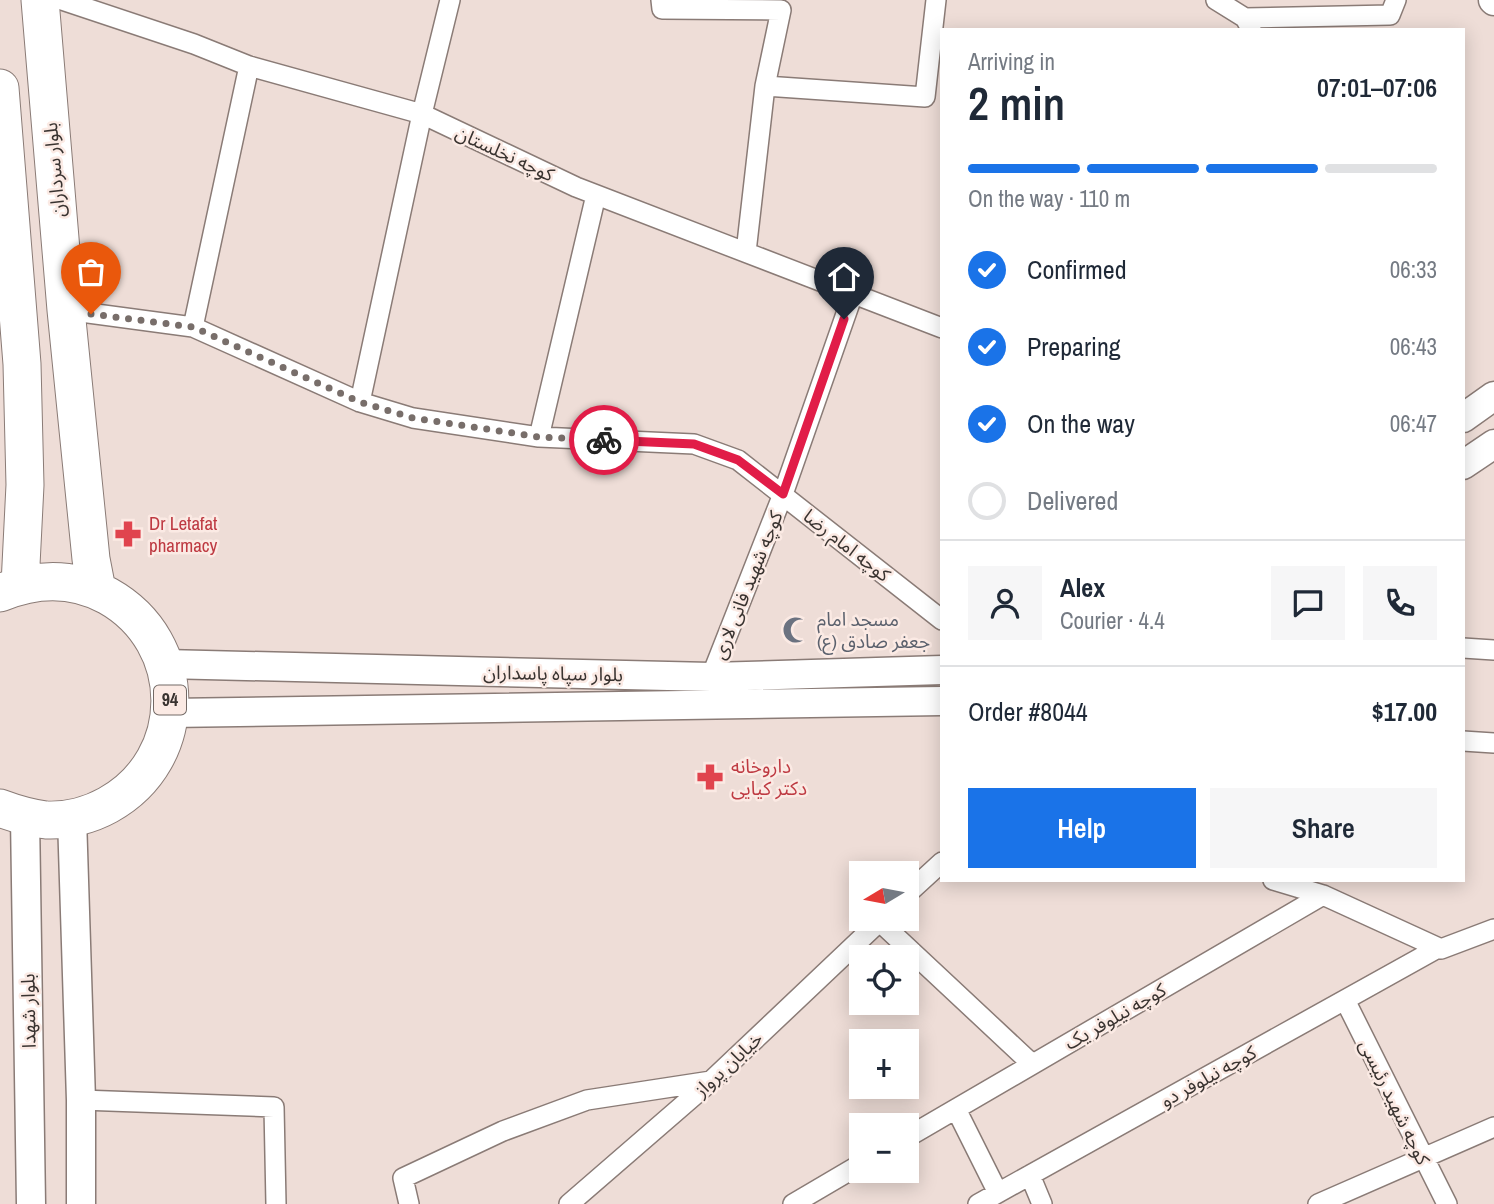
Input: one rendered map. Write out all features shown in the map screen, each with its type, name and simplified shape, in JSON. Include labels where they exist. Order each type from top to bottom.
[{"type":"highway","name":"بلوار سرداران","points":[[40,0],[65,310],[90,559],[97,590]]},
{"type":"highway","name":"94","points":[[0,88],[23,364],[25,485],[10,589],[46,581],[72,583],[97,590],[120,602],[139,620],[154,640],[165,664],[171,696],[164,738],[154,762],[138,782],[119,799],[97,811],[72,818],[49,820],[13,813]]},
{"type":"highway","points":[[0,359],[10,225]]},
{"type":"highway","points":[[25,485],[38,495],[54,499],[72,494],[82,475]]},
{"type":"main road","points":[[1465,417],[1494,396]]},
{"type":"main road","points":[[1465,464],[1494,444]]},
{"type":"main road","name":"بلوار سپاه پاسداران","points":[[165,664],[711,677],[940,670]]},
{"type":"main road","name":"بلوار سپاه پاسداران","points":[[170,713],[940,701]]},
{"type":"main road","name":"بلوار شهدا","points":[[13,813],[31,1204]]},
{"type":"main road","points":[[72,818],[82,1100],[81,1204]]},
{"type":"street","name":"کوچه نخلستان","points":[[62,0],[194,44],[249,66],[422,114],[596,195],[940,327]]},
{"type":"street","points":[[360,402],[422,114],[450,0]]},
{"type":"street","points":[[661,0],[662,9],[781,10],[765,86],[746,252]]},
{"type":"street","points":[[765,86],[925,97],[936,0]]},
{"type":"street","points":[[1216,0],[1248,24],[1390,15],[1396,0]]},
{"type":"street","points":[[193,327],[249,66]]},
{"type":"street","points":[[539,437],[596,195]]},
{"type":"street","name":"کوچه شهید فانی لاری","points":[[711,677],[783,494],[853,294]]},
{"type":"street","name":"کوچه امام رضا","points":[[65,310],[193,327],[360,402],[413,418],[539,437],[694,444],[738,460],[940,618]]},
{"type":"street","points":[[1465,648],[1494,650]]},
{"type":"street","points":[[1465,741],[1494,743]]},
{"type":"street","points":[[919,883],[940,864]]},
{"type":"street","points":[[1280,882],[1323,895],[1438,948]]},
{"type":"street","name":"کوچه نیلوفر یک","points":[[919,1130],[1323,895]]},
{"type":"street","name":"کوچه نیلوفر دو","points":[[978,1204],[1438,948],[1494,929]]},
{"type":"street","name":"خیابان پرواز","points":[[569,1204],[711,1081],[868,931]]},
{"type":"street","points":[[892,931],[1032,1064]]},
{"type":"street","name":"کوچه شهید رئیسی","points":[[1345,1000],[1447,1204]]},
{"type":"street","points":[[402,1200],[403,1178],[503,1131],[587,1100],[711,1081]]},
{"type":"street","points":[[82,1100],[274,1107],[276,1204]]},
{"type":"street","points":[[956,1109],[998,1193]]},
{"type":"street","points":[[1318,1204],[1494,1127]]},
{"type":"street","points":[[793,1204],[849,1171]]},
{"type":"street","points":[[1030,1175],[1042,1204]]},
{"type":"way so far","points":[[91,314],[193,327],[360,402],[413,418],[539,437],[604,440]]},
{"type":"place","name":"Dr Letafat pharmacy","points":[[128,534]]},
{"type":"place","name":"مسجد امام جعفر صادق (ع)","points":[[796,630]]},
{"type":"place","name":"داروخانه دکتر کیایی","points":[[710,777]]},
{"type":"route","points":[[604,440],[694,444],[738,460],[783,494],[844,319]]}]
